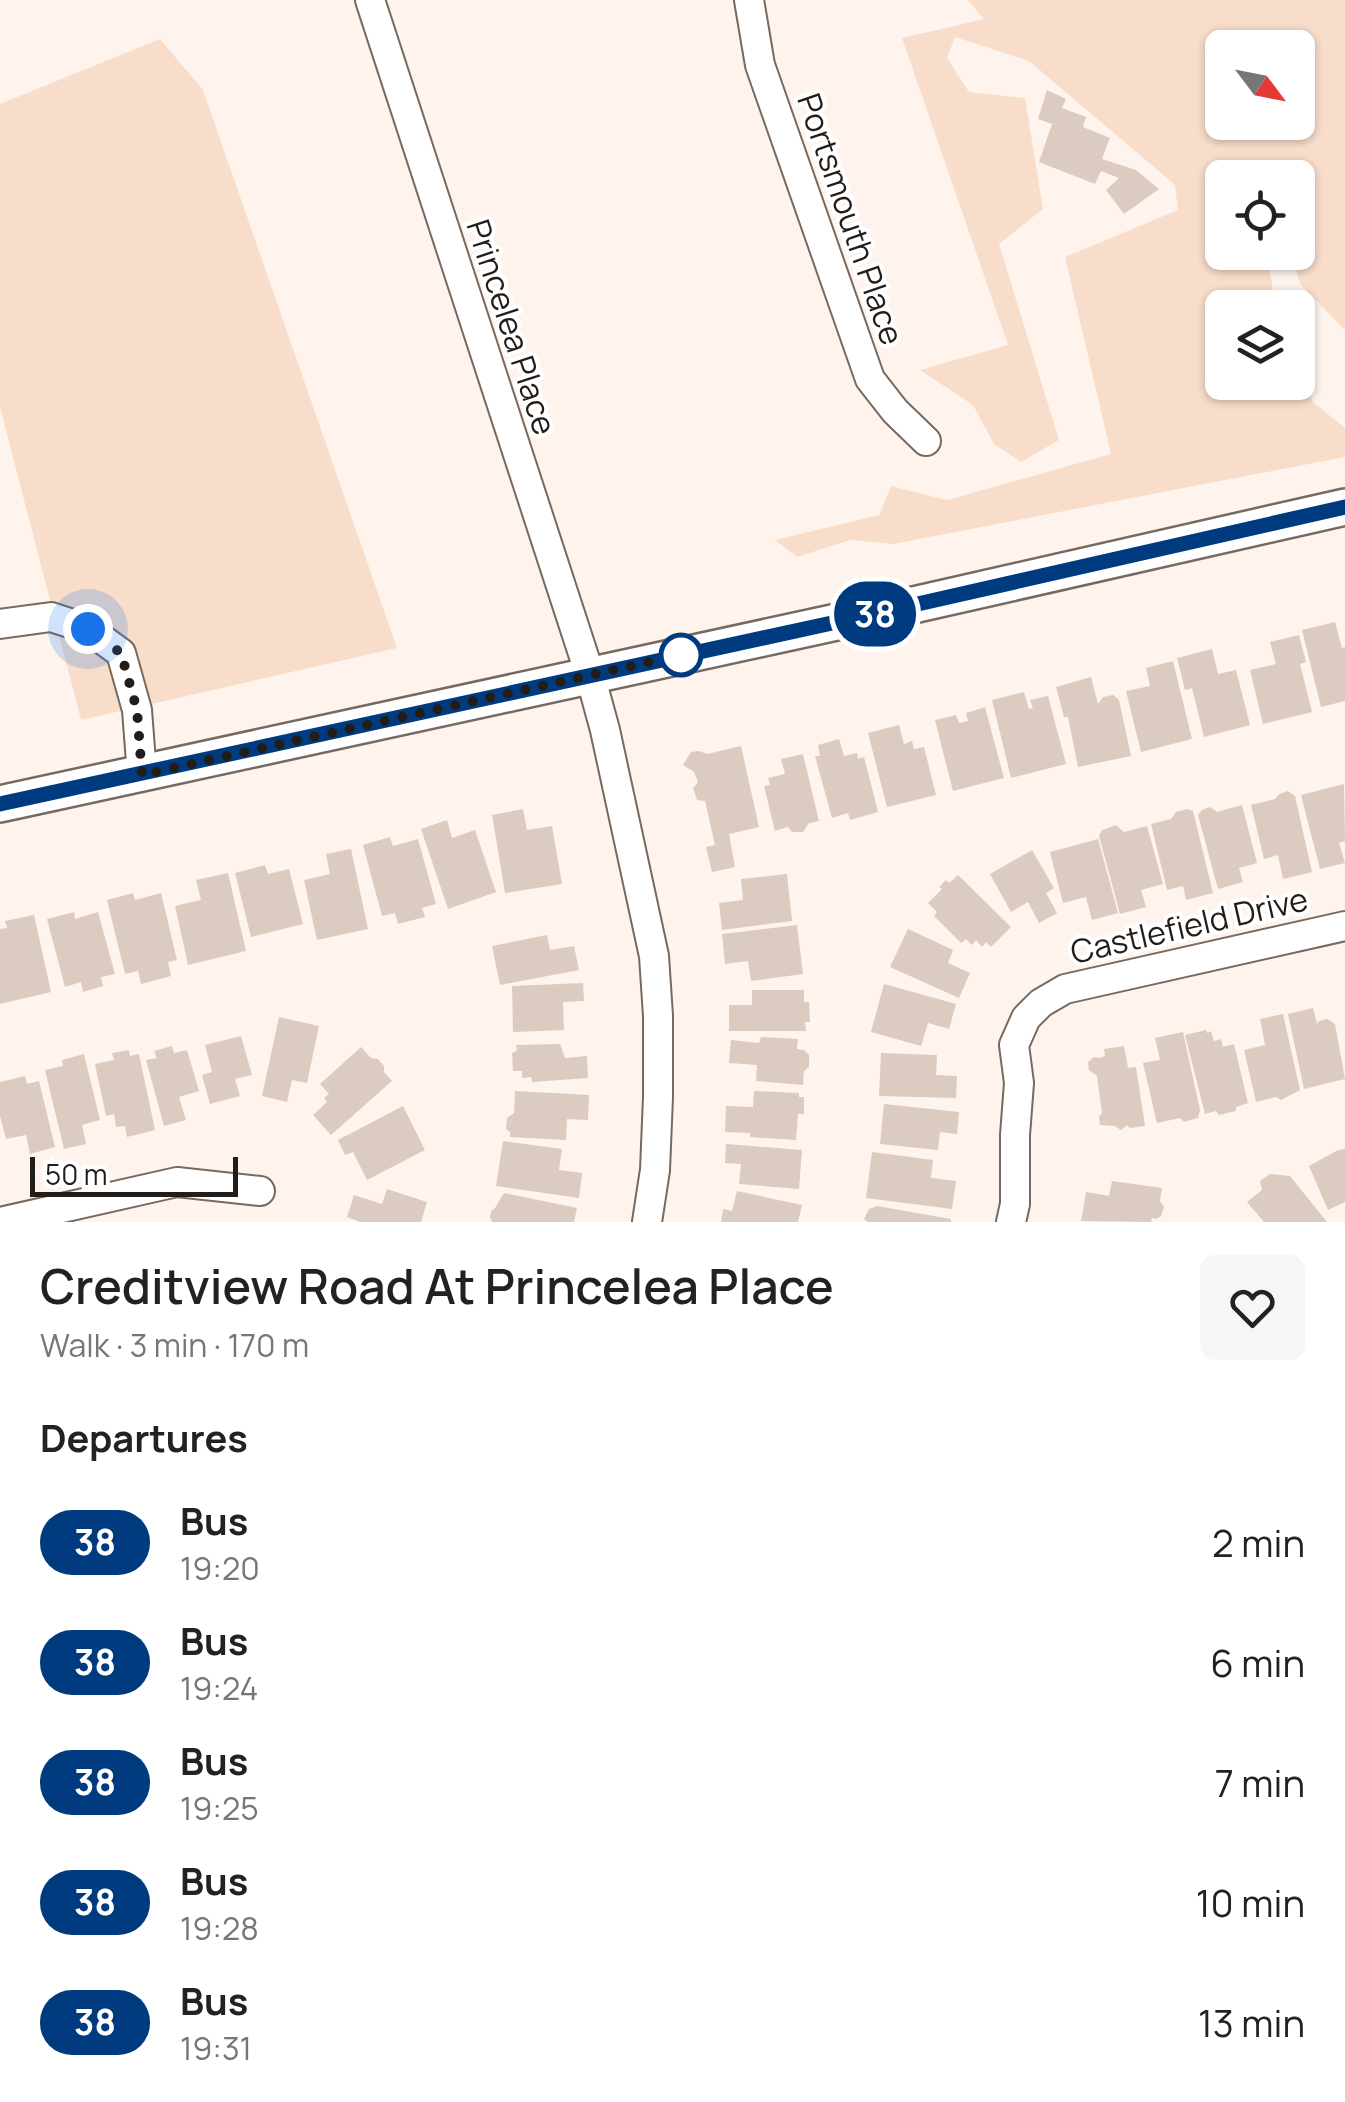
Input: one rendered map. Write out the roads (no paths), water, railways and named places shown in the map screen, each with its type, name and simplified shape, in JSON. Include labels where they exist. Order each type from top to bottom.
[{"type":"main road","points":[[0,804],[897,609],[1345,507]]},
{"type":"street","name":"Princelea Place","points":[[370,0],[605,730],[654,956],[658,1097],[656,1170],[647,1222]]},
{"type":"street","name":"Portsmouth Place","points":[[749,0],[760,65],[870,380],[926,441]]},
{"type":"street","points":[[0,624],[50,617],[88,629],[121,653],[137,710],[142,775]]},
{"type":"street","name":"Castlefield Drive","points":[[1011,1222],[1019,1083],[1014,1045],[1026,1018],[1041,1003],[1065,989],[1345,926]]},
{"type":"street","points":[[0,1222],[177,1182],[260,1192]]}]
